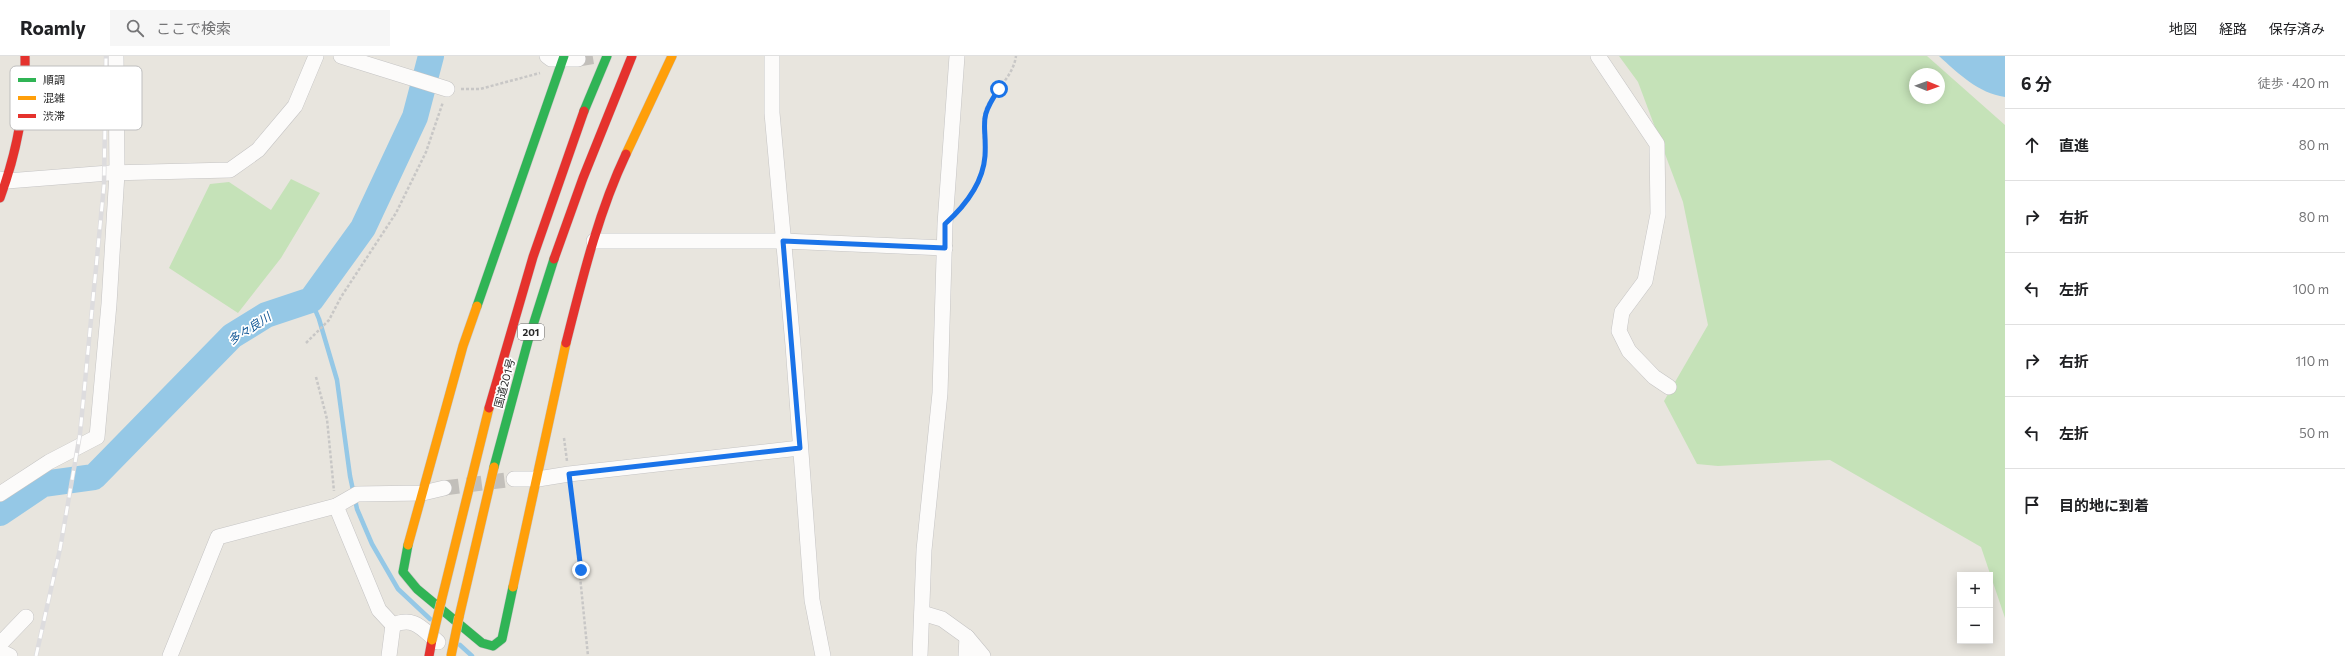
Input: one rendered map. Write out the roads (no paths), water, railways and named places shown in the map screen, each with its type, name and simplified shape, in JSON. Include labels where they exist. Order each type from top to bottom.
[{"type":"main road","points":[[25,56],[26,66]]},
{"type":"main road","name":"国道201号","points":[[429,656],[480,434],[516,305],[548,208],[607,56]]},
{"type":"main road","name":"国道201号","points":[[451,656],[486,500],[515,388],[540,302],[573,203],[632,56]]},
{"type":"main road","points":[[565,62],[463,346],[405,556],[403,572],[417,589],[482,643],[493,646],[502,639],[538,479],[566,342],[594,241],[616,175],[672,56]]},
{"type":"main road","points":[[0,198],[3,180],[19,137],[20,130]]},
{"type":"street","points":[[116,56],[116,66]]},
{"type":"street","points":[[3,180],[117,173],[230,170],[258,150],[296,106],[316,56]]},
{"type":"street","points":[[341,56],[447,89]]},
{"type":"street","points":[[547,56],[551,59],[565,62]]},
{"type":"street","points":[[772,56],[772,113],[812,600],[823,656]]},
{"type":"street","points":[[920,656],[924,550],[940,393],[945,224],[957,56]]},
{"type":"street","points":[[1598,56],[1656,144],[1658,214],[1645,281],[1622,312],[1619,331],[1630,351],[1654,377],[1669,386]]},
{"type":"street","points":[[0,494],[49,462],[97,437],[108,312],[117,173],[117,130]]},
{"type":"street","points":[[594,241],[783,241],[945,248]]},
{"type":"street","points":[[514,479],[538,479],[569,474],[800,448]]},
{"type":"street","points":[[170,656],[218,537],[339,504],[357,494],[423,493],[444,488]]},
{"type":"street","points":[[339,504],[379,610],[394,626]]},
{"type":"street","points":[[922,613],[942,619],[967,637],[983,656]]},
{"type":"street","points":[[0,644],[26,617]]},
{"type":"street","points":[[394,626],[404,621],[414,622],[455,656]]},
{"type":"street","points":[[389,656],[394,626]]},
{"type":"street","points":[[966,656],[967,637]]},
{"type":"street","points":[[0,651],[10,656]]},
{"type":"water","points":[[1939,56],[2005,56],[2005,97],[1995,95],[1969,82]]},
{"type":"waterway","name":"多々良川","points":[[0,513],[43,484],[94,477],[232,336],[266,315],[311,300],[363,228],[415,117],[431,56]]},
{"type":"waterway","points":[[311,300],[319,319],[337,380],[350,476],[357,509],[372,544],[398,589],[430,619]]},
{"type":"waterway","points":[[460,645],[472,656]]},
{"type":"tunnel","points":[[578,59],[597,56]]},
{"type":"tunnel","points":[[444,488],[514,479]]},
{"type":"railway","points":[[106,56],[106,66]]},
{"type":"railway","points":[[36,656],[60,549],[80,434],[104,185],[105,130]]}]
